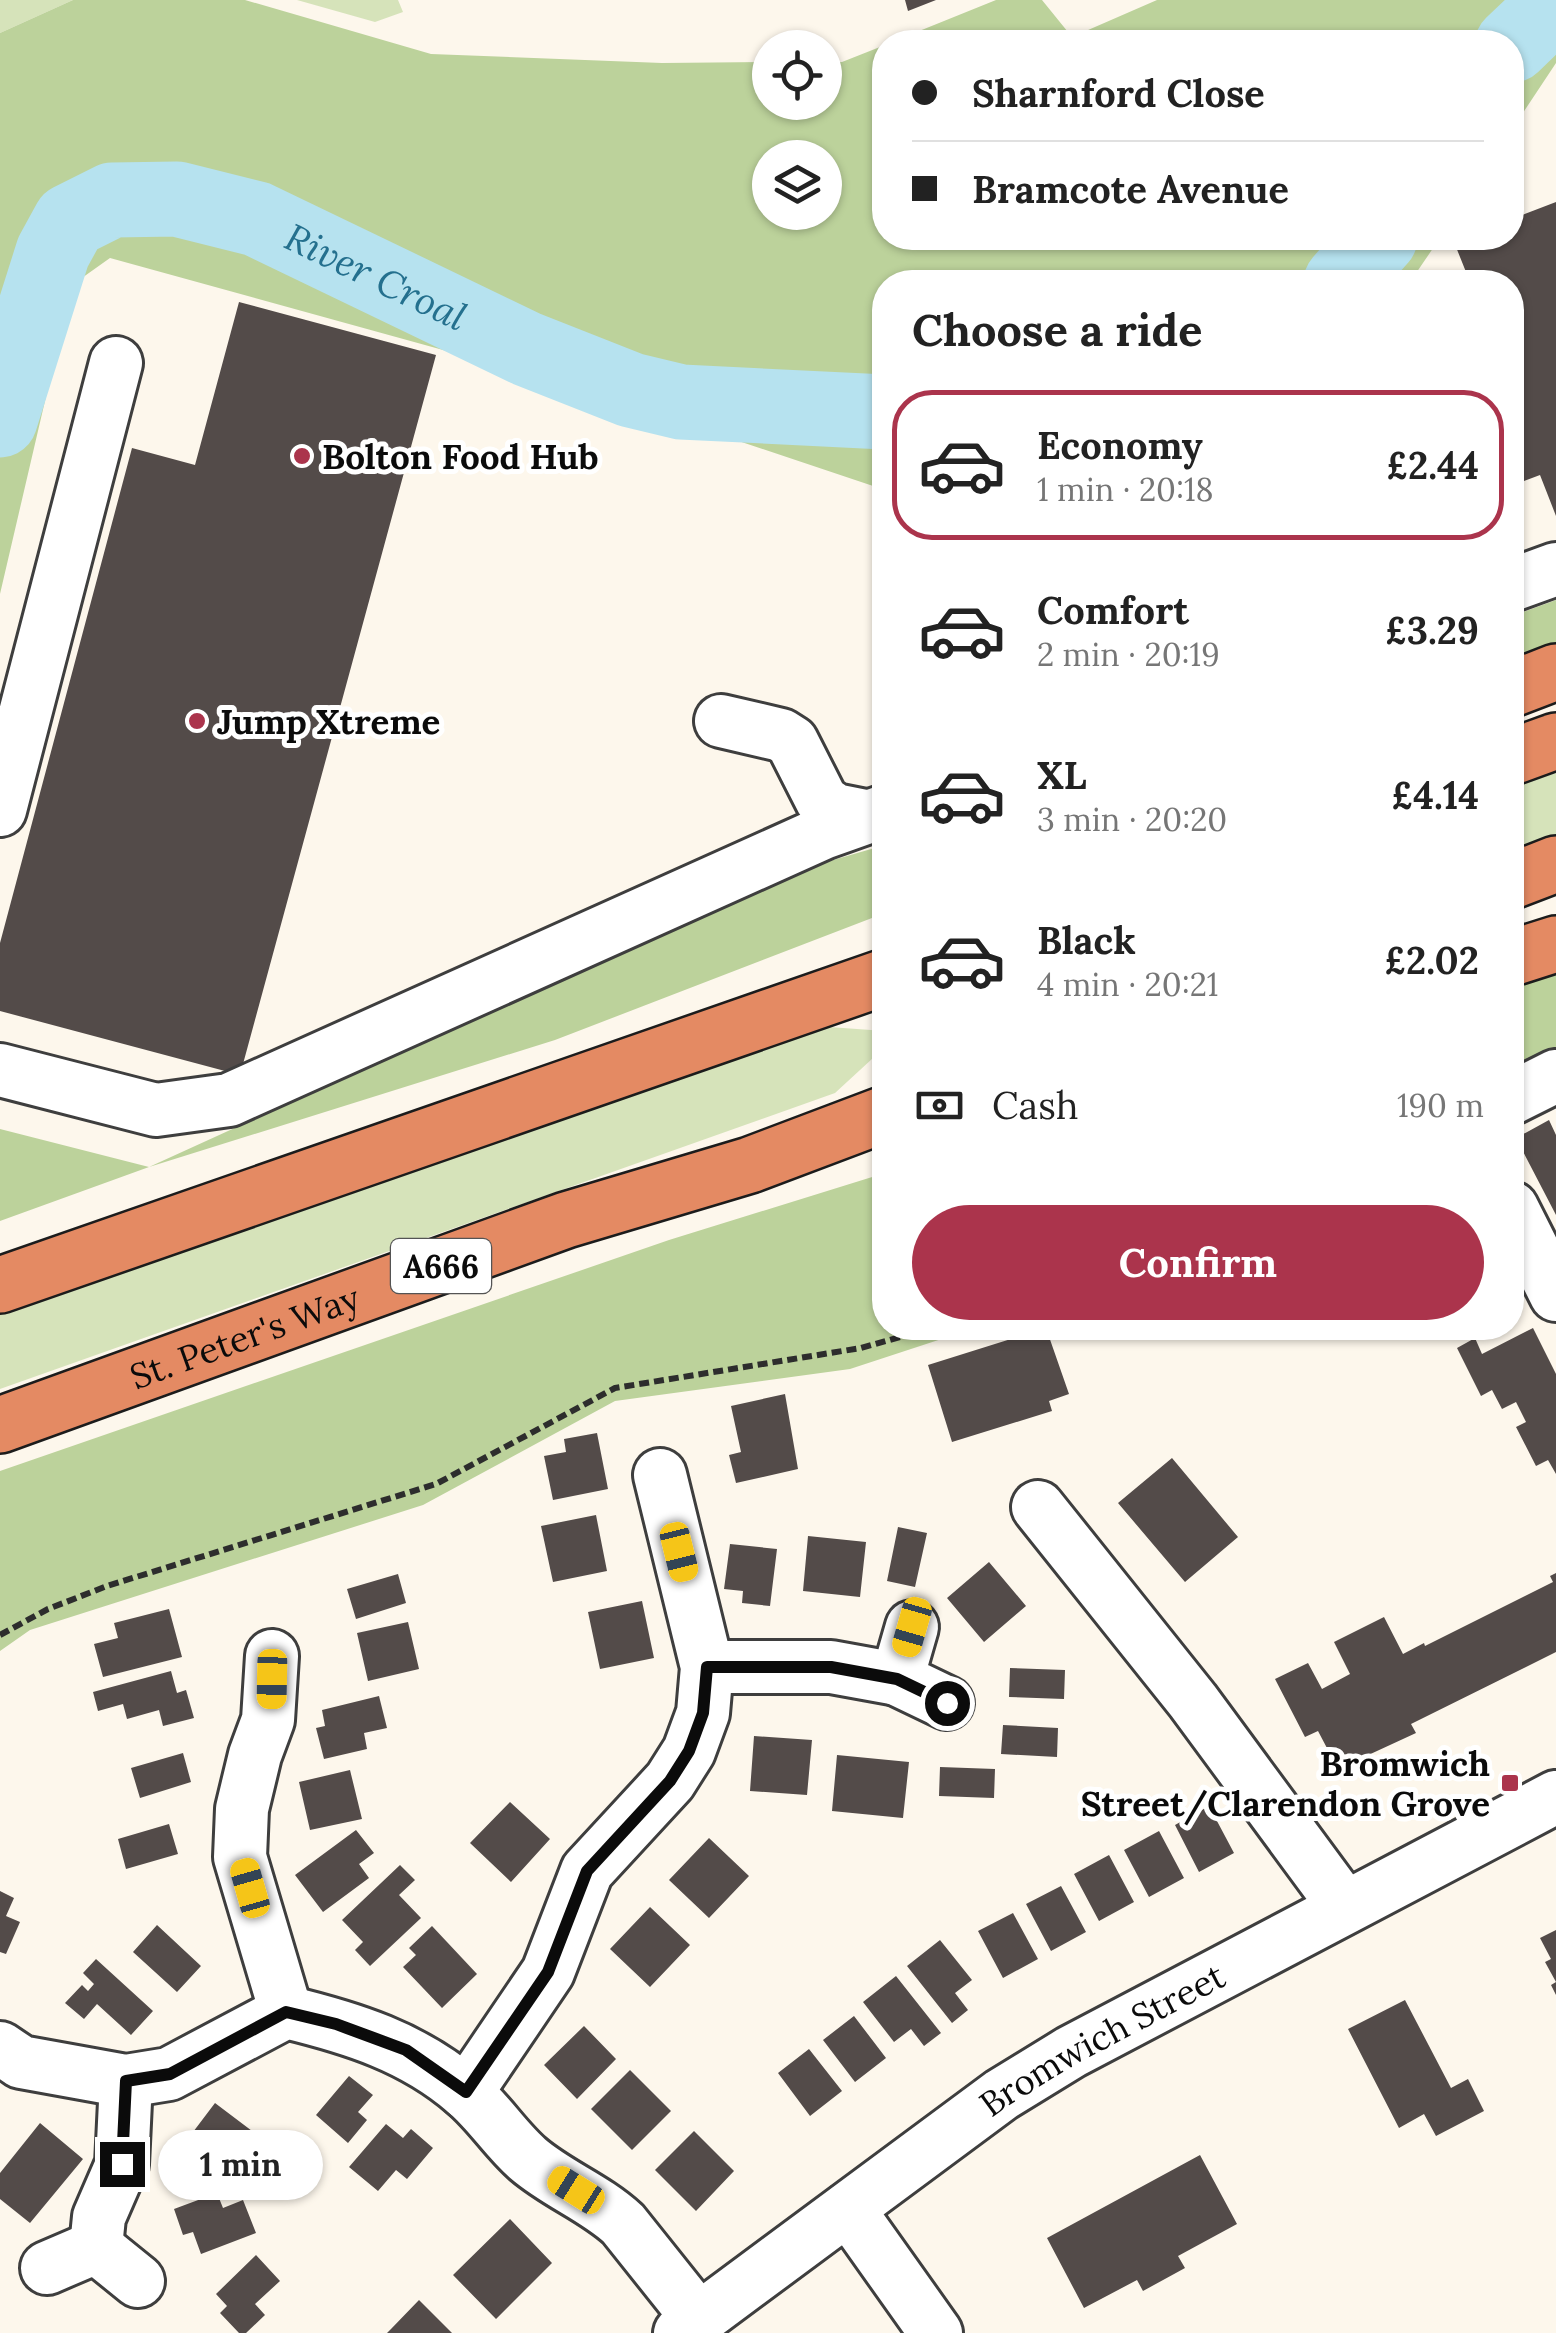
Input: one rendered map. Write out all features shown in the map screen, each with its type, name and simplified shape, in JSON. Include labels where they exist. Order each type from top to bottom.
[{"type":"highway","points":[[1524,684],[1556,672]]},
{"type":"highway","points":[[1524,752],[1556,741]]},
{"type":"highway","points":[[1524,876],[1556,864]]},
{"type":"highway","points":[[1524,954],[1556,944]]},
{"type":"highway","points":[[0,1285],[872,982]]},
{"type":"highway","name":"St. Peter's Way","points":[[0,1424],[566,1220],[750,1165],[872,1119]]},
{"type":"highway","name":"A666","points":[[750,1165],[872,1135]]},
{"type":"street","points":[[0,810],[116,363]]},
{"type":"street","points":[[1524,581],[1556,569]]},
{"type":"street","points":[[721,721],[780,735],[792,742],[822,801],[835,810],[872,814]]},
{"type":"street","points":[[0,1070],[156,1110],[229,1100],[824,832],[872,816]]},
{"type":"street","points":[[1524,1092],[1556,1076]]},
{"type":"street","points":[[1524,1229],[1553,1281]]},
{"type":"street","points":[[466,2092],[548,1972],[587,1871],[670,1781],[689,1751],[703,1713],[707,1667],[660,1475]]},
{"type":"street","points":[[1038,1507],[1193,1701],[1344,1906]]},
{"type":"street","points":[[897,1679],[912,1627]]},
{"type":"street","points":[[272,1656],[268,1720],[242,1809],[240,1857],[286,2012]]},
{"type":"street","points":[[707,1667],[831,1667],[897,1679],[947,1703]]},
{"type":"street","name":"Bromwich Street","points":[[689,2326],[1002,2095],[1043,2069],[1344,1906],[1556,1797]]},
{"type":"street","points":[[0,2048],[21,2062],[126,2081],[170,2074],[286,2012],[336,2024],[406,2050],[466,2092],[529,2160],[608,2210],[623,2224],[689,2326]]},
{"type":"street","points":[[96,2247],[99,2216],[122,2164],[126,2081]]},
{"type":"street","points":[[848,2209],[936,2333]]},
{"type":"street","points":[[47,2268],[96,2247]]},
{"type":"street","points":[[96,2247],[138,2282]]},
{"type":"path","points":[[0,1635],[48,1609],[106,1586],[436,1484],[616,1388],[889,1340]]},
{"type":"green space","points":[[0,0],[73,0],[0,33]]},
{"type":"green space","points":[[73,0],[245,0],[431,54],[662,63],[752,62],[752,120],[842,120],[842,62],[872,50],[872,250],[1432,250],[1418,270],[872,270],[872,486],[577,387],[110,258],[72,285],[0,594],[0,33]]},
{"type":"green space","points":[[297,0],[398,0],[403,12],[375,22]]},
{"type":"green space","points":[[996,0],[1042,0],[1066,30],[922,30]]},
{"type":"green space","points":[[1157,0],[1556,0],[1556,63],[1524,111],[1524,30],[1088,30]]},
{"type":"green space","points":[[1556,600],[1556,653],[1524,666],[1524,612]]},
{"type":"green space","points":[[1556,773],[1556,836],[1524,847],[1524,783]]},
{"type":"green space","points":[[872,849],[872,918],[555,1040],[149,1167],[809,867]]},
{"type":"green space","points":[[1556,965],[1556,1067],[1524,1083],[1524,975]]},
{"type":"green space","points":[[815,1026],[872,1030],[872,1059],[835,1093],[0,1389],[0,1307]]},
{"type":"green space","points":[[0,1129],[149,1167],[0,1221]]},
{"type":"green space","points":[[872,1177],[872,1340],[938,1340],[850,1369],[615,1401],[423,1505],[30,1630],[0,1651],[0,1471],[669,1240]]},
{"type":"building","points":[[905,0],[936,0],[908,11]]},
{"type":"building","points":[[1556,202],[1556,516],[1540,475],[1524,481],[1524,270],[1465,270],[1457,250],[1524,250],[1524,214]]},
{"type":"building","points":[[239,302],[436,355],[240,1075],[0,1011],[0,943],[132,448],[195,465]]},
{"type":"building","points":[[1549,1120],[1556,1135],[1556,1215],[1524,1153],[1524,1134]]},
{"type":"building","points":[[1533,1328],[1556,1374],[1556,1474],[1548,1460],[1536,1466],[1516,1427],[1526,1422],[1516,1402],[1502,1409],[1492,1390],[1481,1396],[1457,1348],[1476,1340],[1482,1354],[1509,1340],[1524,1340],[1524,1333]]},
{"type":"building","points":[[1008,1340],[1050,1340],[1069,1394],[1049,1401],[1052,1411],[952,1442],[928,1365]]},
{"type":"building","points":[[785,1394],[798,1469],[736,1483],[729,1455],[741,1452],[731,1406]]},
{"type":"building","points":[[597,1433],[608,1489],[553,1500],[544,1456],[566,1452],[564,1439]]},
{"type":"building","points":[[1172,1458],[1238,1537],[1185,1582],[1118,1503]]},
{"type":"building","points":[[596,1515],[607,1571],[553,1582],[541,1526]]},
{"type":"building","points":[[898,1527],[927,1533],[915,1587],[887,1581]]},
{"type":"building","points":[[808,1536],[866,1542],[860,1597],[803,1591]]},
{"type":"building","points":[[730,1544],[777,1549],[770,1606],[742,1603],[743,1591],[724,1589]]},
{"type":"building","points":[[989,1562],[1026,1606],[984,1642],[947,1598]]},
{"type":"building","points":[[1556,1573],[1556,1652],[1411,1724],[1416,1733],[1338,1769],[1318,1731],[1305,1737],[1275,1679],[1308,1663],[1322,1689],[1350,1674],[1334,1642],[1384,1617],[1403,1654],[1553,1582],[1550,1576]]},
{"type":"building","points":[[398,1574],[406,1603],[356,1619],[347,1589]]},
{"type":"building","points":[[642,1601],[654,1658],[600,1669],[588,1612]]},
{"type":"building","points":[[169,1609],[182,1657],[103,1677],[94,1644],[118,1638],[114,1623]]},
{"type":"building","points":[[408,1622],[419,1669],[368,1681],[357,1633]]},
{"type":"building","points":[[1010,1668],[1065,1670],[1064,1699],[1009,1697]]},
{"type":"building","points":[[171,1671],[177,1693],[186,1690],[194,1718],[163,1726],[159,1710],[127,1719],[123,1704],[98,1711],[93,1692]]},
{"type":"building","points":[[379,1696],[387,1728],[364,1733],[367,1749],[324,1759],[316,1728],[325,1726],[322,1710]]},
{"type":"building","points":[[1003,1725],[1058,1728],[1057,1757],[1001,1754]]},
{"type":"building","points":[[754,1736],[812,1740],[807,1795],[750,1791]]},
{"type":"building","points":[[183,1753],[191,1782],[140,1798],[131,1768]]},
{"type":"building","points":[[837,1755],[909,1762],[903,1818],[832,1811]]},
{"type":"building","points":[[940,1767],[995,1769],[994,1798],[939,1796]]},
{"type":"building","points":[[350,1770],[362,1819],[310,1830],[299,1782]]},
{"type":"building","points":[[510,1802],[550,1839],[511,1882],[470,1843]]},
{"type":"building","points":[[1209,1806],[1234,1853],[1199,1872],[1175,1825]]},
{"type":"building","points":[[169,1824],[178,1854],[126,1869],[118,1839]]},
{"type":"building","points":[[356,1830],[374,1853],[359,1864],[369,1878],[323,1912],[295,1875]]},
{"type":"building","points":[[1159,1831],[1184,1878],[1149,1897],[1124,1850]]},
{"type":"building","points":[[709,1838],[749,1876],[709,1918],[669,1880]]},
{"type":"building","points":[[1109,1855],[1134,1902],[1099,1921],[1074,1874]]},
{"type":"building","points":[[400,1865],[415,1880],[399,1895],[421,1918],[370,1966],[355,1950],[363,1942],[342,1920]]},
{"type":"building","points":[[1061,1886],[1086,1932],[1051,1951],[1026,1904]]},
{"type":"building","points":[[0,1891],[14,1898],[6,1916],[20,1922],[6,1954],[0,1952]]},
{"type":"building","points":[[650,1907],[690,1945],[650,1987],[610,1949]]},
{"type":"building","points":[[1013,1913],[1038,1959],[1003,1978],[978,1931]]},
{"type":"building","points":[[157,1925],[201,1966],[177,1992],[133,1952]]},
{"type":"building","points":[[432,1926],[477,1974],[442,2008],[403,1967],[416,1955],[409,1948]]},
{"type":"building","points":[[1556,1930],[1556,1982],[1545,1962],[1551,1959],[1540,1938]]},
{"type":"building","points":[[940,1940],[972,1980],[955,1993],[968,2010],[952,2023],[907,1966]]},
{"type":"building","points":[[96,1959],[153,2011],[131,2035],[97,2004],[84,2019],[65,2003],[82,1985],[88,1991],[94,1984],[83,1973]]},
{"type":"building","points":[[896,1976],[941,2033],[924,2046],[911,2029],[894,2042],[863,2002]]},
{"type":"building","points":[[1405,2000],[1451,2088],[1468,2079],[1484,2111],[1436,2136],[1424,2114],[1399,2128],[1348,2029]]},
{"type":"building","points":[[854,2016],[886,2058],[855,2082],[823,2040]]},
{"type":"building","points":[[584,2026],[616,2059],[577,2099],[544,2065]]},
{"type":"building","points":[[809,2049],[842,2091],[810,2116],[778,2073]]},
{"type":"building","points":[[630,2070],[671,2111],[632,2150],[591,2109]]},
{"type":"building","points":[[349,2076],[373,2095],[358,2112],[367,2120],[348,2143],[316,2115]]},
{"type":"building","points":[[215,2103],[277,2150],[259,2174],[242,2162],[232,2176],[187,2140]]},
{"type":"building","points":[[40,2123],[83,2159],[30,2223],[0,2199],[0,2173]]},
{"type":"building","points":[[386,2124],[403,2138],[411,2129],[433,2148],[407,2179],[396,2170],[378,2191],[349,2167]]},
{"type":"building","points":[[694,2131],[734,2171],[696,2211],[655,2170]]},
{"type":"building","points":[[1200,2155],[1237,2224],[1178,2256],[1185,2268],[1143,2291],[1137,2280],[1084,2308],[1047,2238]]},
{"type":"building","points":[[217,2193],[223,2208],[243,2200],[256,2233],[201,2254],[193,2232],[183,2235],[174,2209]]},
{"type":"building","points":[[510,2219],[552,2263],[496,2319],[453,2275]]},
{"type":"building","points":[[256,2255],[280,2281],[255,2304],[265,2315],[246,2333],[239,2333],[220,2313],[227,2306],[216,2294]]},
{"type":"building","points":[[419,2300],[452,2333],[387,2333]]},
{"type":"waterway","name":"River Croal","points":[[1524,34],[1556,3]]},
{"type":"waterway","name":"River Croal","points":[[0,420],[53,252],[70,221],[112,200],[177,199],[257,219],[527,349],[631,390],[681,402],[872,411]]},
{"type":"waterway","name":"River Croal","points":[[1352,270],[1369,250]]},
{"type":"place","name":"Bolton Food Hub","points":[[302,456]]},
{"type":"place","name":"Jump Xtreme","points":[[197,721]]},
{"type":"place","name":"Bromwich Street/Clarendon Grove","points":[[1510,1783]]},
{"type":"route","points":[[122,2164],[126,2081],[170,2074],[286,2012],[336,2024],[406,2050],[466,2092],[548,1972],[587,1871],[670,1781],[689,1751],[703,1713],[707,1667],[831,1667],[897,1679],[947,1703]]}]
